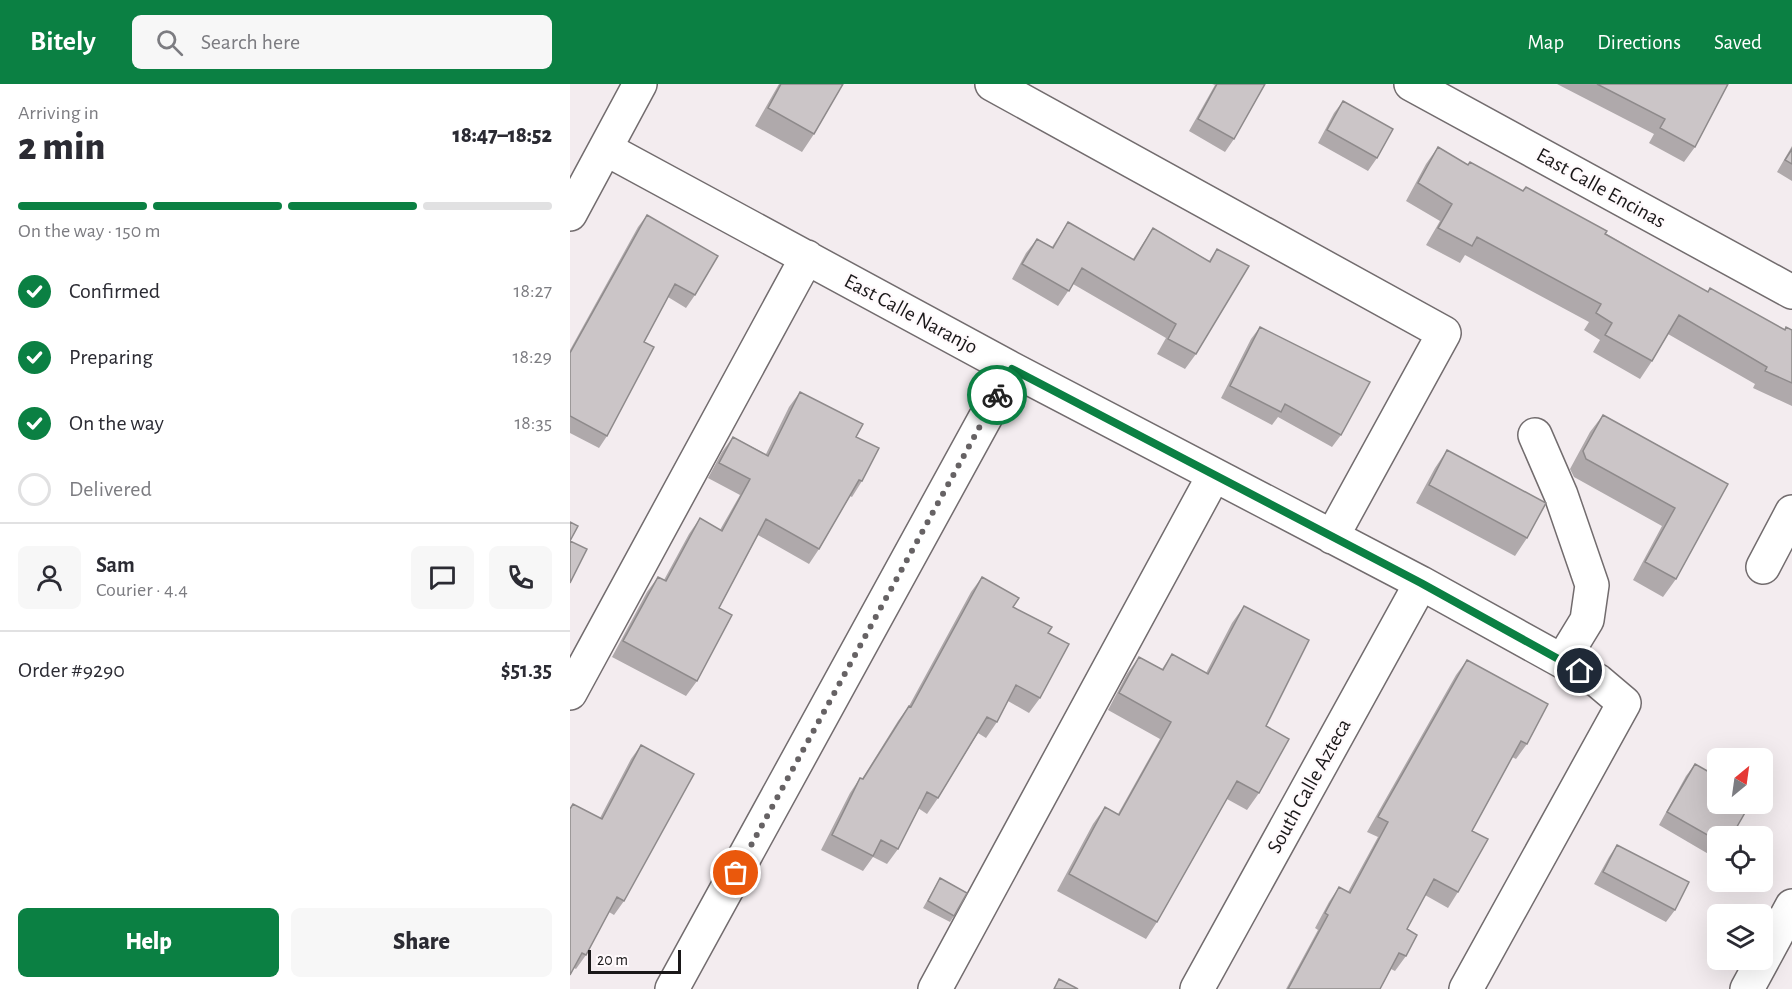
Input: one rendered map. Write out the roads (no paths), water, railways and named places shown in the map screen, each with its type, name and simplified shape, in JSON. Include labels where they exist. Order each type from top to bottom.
[{"type":"street","points":[[570,214],[640,84]]},
{"type":"street","points":[[992,84],[1444,333],[1332,537]]},
{"type":"street","name":"East Calle Encinas","points":[[1411,84],[1792,292]]},
{"type":"street","name":"East Calle Naranjo","points":[[606,148],[1012,369],[1421,583],[1598,681],[1624,703],[1466,989]]},
{"type":"street","points":[[570,693],[807,257]]},
{"type":"street","points":[[672,989],[1012,369]]},
{"type":"street","points":[[1535,435],[1561,495],[1592,585],[1587,620],[1562,661]]},
{"type":"street","points":[[936,989],[1214,475]]},
{"type":"street","points":[[1763,567],[1792,512]]},
{"type":"street","name":"South Calle Azteca","points":[[1197,989],[1421,583]]},
{"type":"street","points":[[1747,989],[1792,906]]}]
